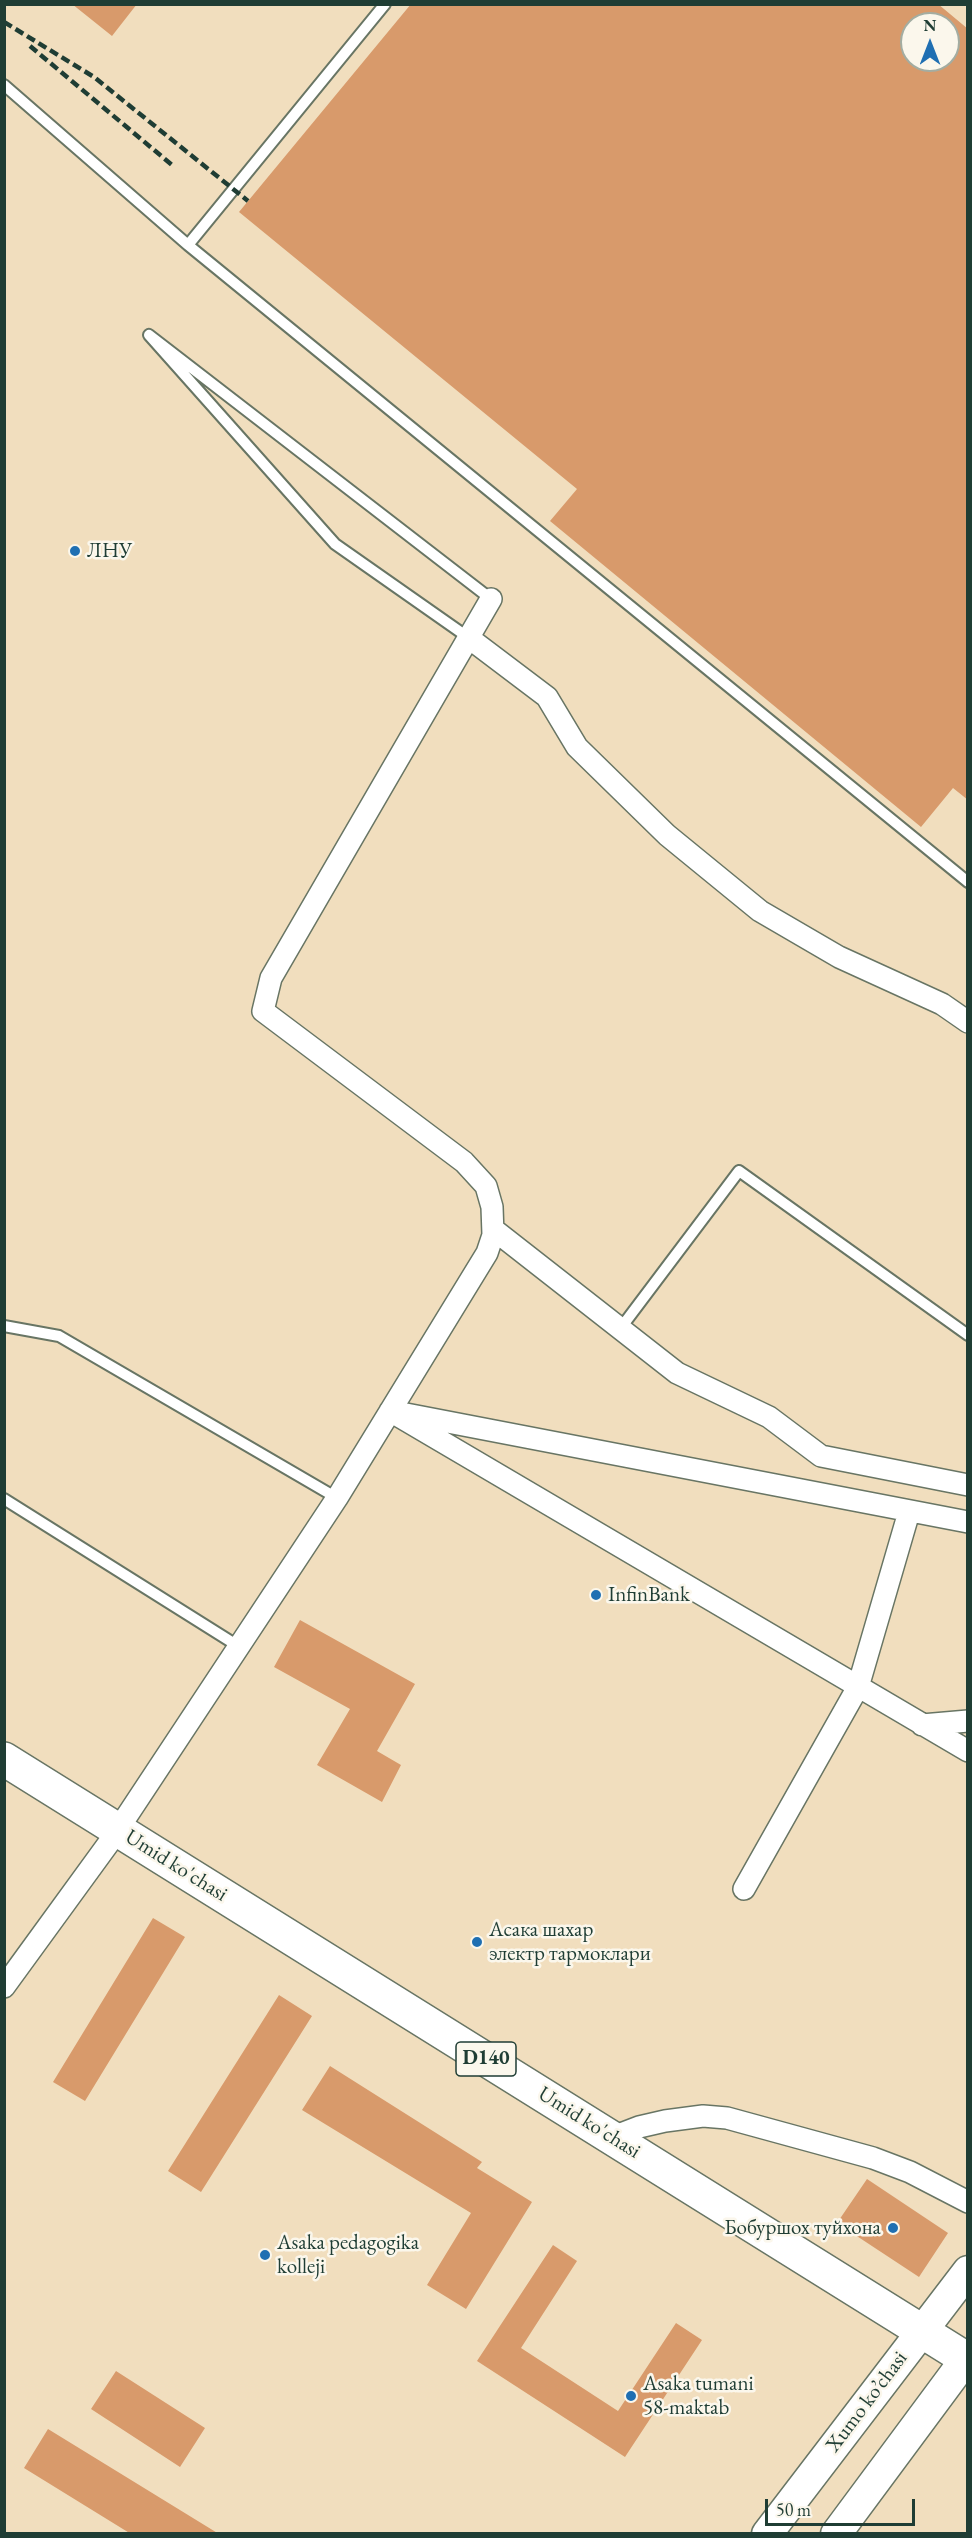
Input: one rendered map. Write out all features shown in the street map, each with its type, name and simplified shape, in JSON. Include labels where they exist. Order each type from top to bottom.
[{"type":"main road","name":"Umid ko'chasi","points":[[4,1759],[967,2358]]},
{"type":"main road","name":"Xumo ko’chasi","points":[[767,2534],[968,2271]]},
{"type":"main road","points":[[836,2534],[967,2358]]},
{"type":"street","points":[[118,1830],[337,1498],[487,1253],[493,1235],[492,1207],[486,1186],[464,1162],[263,1011],[271,978],[491,599]]},
{"type":"street","points":[[469,638],[547,698],[577,747],[667,835],[760,911],[839,957],[942,1004],[968,1022]]},
{"type":"street","points":[[493,1229],[677,1373],[769,1417],[821,1456],[968,1485]]},
{"type":"street","points":[[390,1411],[968,1522]]},
{"type":"street","points":[[390,1411],[968,1751]]},
{"type":"street","points":[[744,1889],[858,1687],[909,1512]]},
{"type":"street","points":[[922,1725],[968,1721]]},
{"type":"street","name":"Umid ko'chasi","points":[[4,1987],[118,1830]]},
{"type":"street","points":[[613,2137],[639,2127],[665,2121],[703,2116],[727,2118],[819,2141],[873,2158],[910,2172],[968,2202]]},
{"type":"lane","points":[[188,245],[385,4]]},
{"type":"lane","points":[[4,85],[188,245],[968,882]]},
{"type":"lane","points":[[469,638],[335,544],[149,334],[491,599]]},
{"type":"lane","points":[[620,1329],[739,1171],[968,1335]]},
{"type":"lane","points":[[4,1326],[59,1336],[337,1498]]},
{"type":"lane","points":[[4,1499],[238,1646]]},
{"type":"building","points":[[72,4],[137,4],[112,36]]},
{"type":"building","points":[[411,4],[938,4],[948,12],[900,12],[900,72],[960,72],[960,22],[968,29],[968,800],[953,788],[921,827],[550,521],[577,489],[239,212]]},
{"type":"building","points":[[300,1620],[415,1684],[377,1751],[401,1765],[382,1802],[317,1765],[350,1709],[274,1667]]},
{"type":"building","points":[[153,1918],[185,1937],[85,2101],[53,2082]]},
{"type":"building","points":[[279,1995],[312,2016],[201,2192],[168,2171]]},
{"type":"building","points":[[330,2066],[482,2162],[477,2168],[532,2202],[466,2309],[427,2285],[471,2213],[302,2110]]},
{"type":"building","name":"Бобуршох туйхона","points":[[867,2179],[948,2233],[919,2277],[837,2223]]},
{"type":"building","points":[[553,2245],[577,2261],[521,2348],[618,2411],[676,2323],[702,2340],[625,2457],[477,2361]]},
{"type":"building","points":[[116,2371],[205,2428],[180,2467],[91,2409]]},
{"type":"building","points":[[48,2429],[219,2534],[131,2534],[24,2468]]},
{"type":"railway","points":[[4,22],[94,77],[248,201]]},
{"type":"railway","points":[[30,46],[172,165]]},
{"type":"place","name":"ЛНУ","points":[[75,551]]},
{"type":"place","name":"InfinBank","points":[[596,1595]]},
{"type":"place","name":"Асака шахар электр тармоклари","points":[[477,1942]]},
{"type":"place","name":"Бобуршох туйхона","points":[[893,2228]]},
{"type":"place","name":"Asaka pedagogika kolleji","points":[[265,2255]]},
{"type":"place","name":"Asaka tumani 58-maktab","points":[[631,2396]]}]
